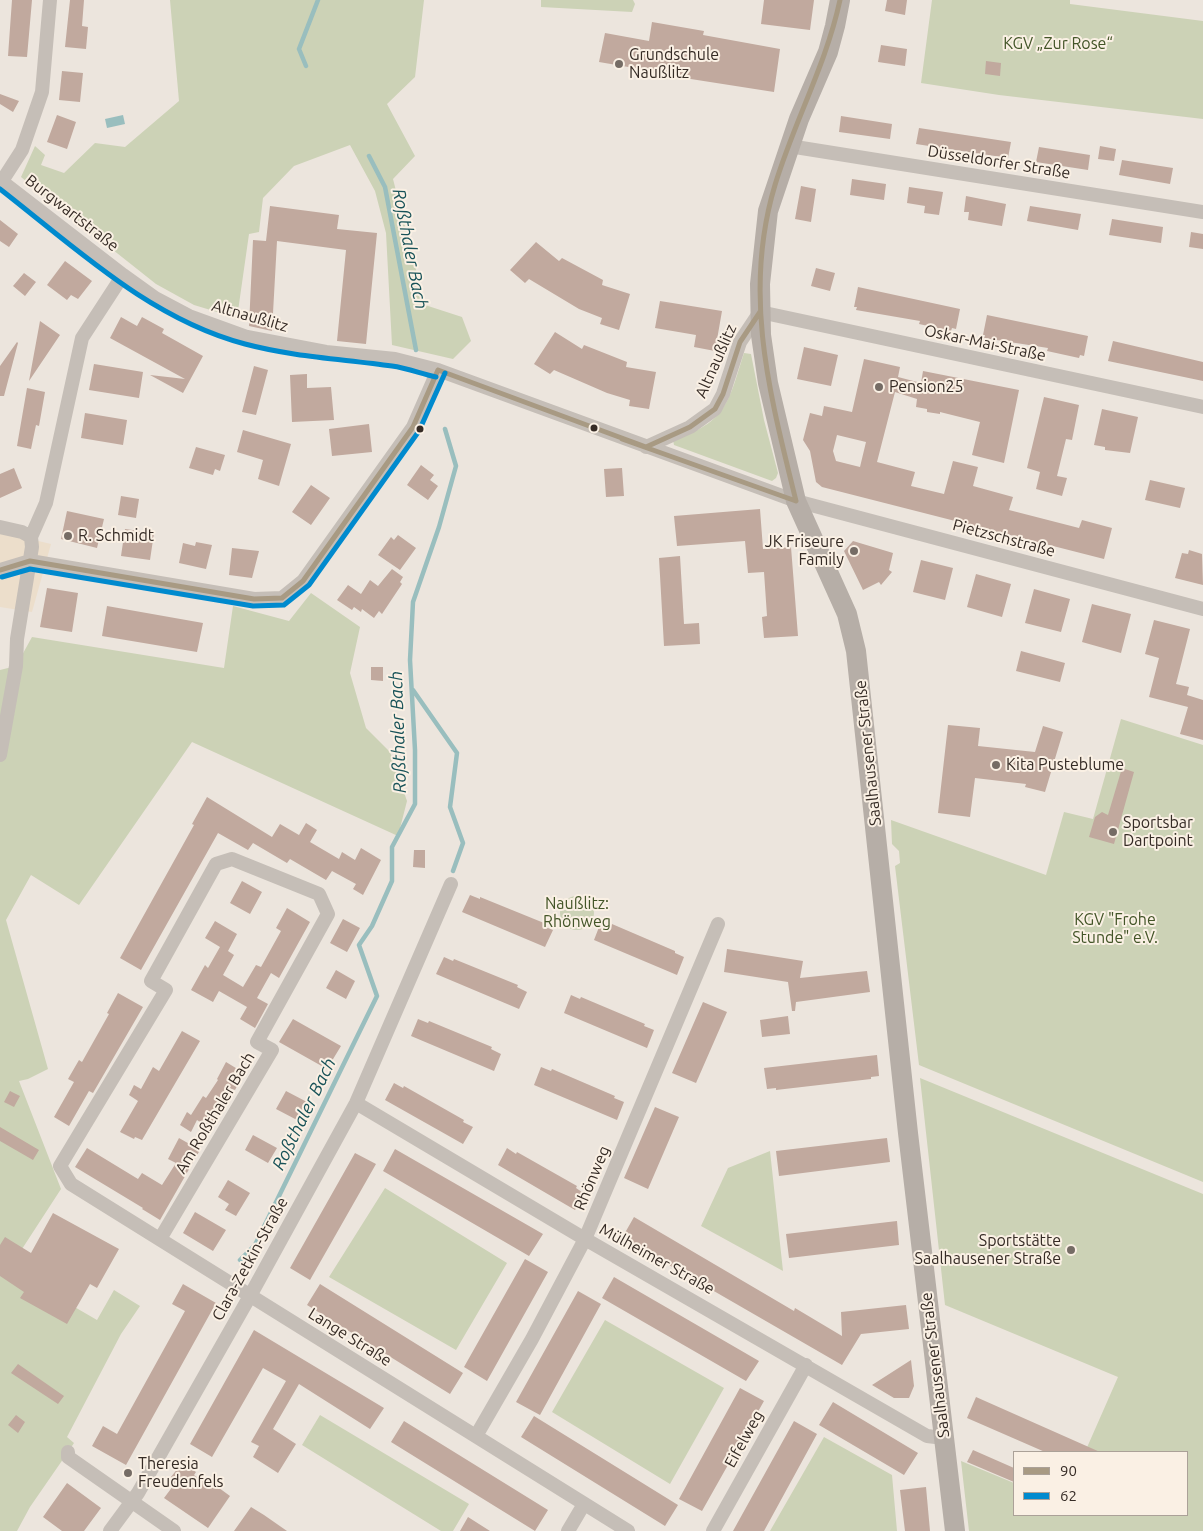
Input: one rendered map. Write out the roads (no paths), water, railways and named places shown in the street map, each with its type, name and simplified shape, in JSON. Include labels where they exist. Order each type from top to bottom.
[{"type":"street","points":[[1,180],[22,150],[42,92],[50,0]]},
{"type":"street","name":"Saalhausener Straße","points":[[840,0],[836,26],[828,52],[789,146],[768,212],[760,284],[761,335],[768,383],[796,501],[847,614],[856,651],[908,1133],[955,1531]]},
{"type":"street","name":"Düsseldorfer Straße","points":[[789,146],[1203,212]]},
{"type":"street","name":"Burgwartstraße","points":[[1,180],[123,275]]},
{"type":"street","points":[[0,755],[16,666],[17,639],[32,548],[31,537],[48,495],[82,338],[123,275]]},
{"type":"street","name":"Altnaußlitz","points":[[123,275],[155,298],[189,316],[248,337],[351,356],[395,359],[438,370],[796,501]]},
{"type":"street","name":"Oskar-Mai-Straße","points":[[760,312],[1203,407]]},
{"type":"street","name":"Altnaußlitz","points":[[646,447],[690,427],[715,409],[723,394],[740,342],[760,312]]},
{"type":"street","points":[[0,570],[30,560],[254,599],[282,598],[292,592],[303,581],[413,428],[438,370]]},
{"type":"street","name":"Pietzschstraße","points":[[796,501],[1203,610]]},
{"type":"street","points":[[0,527],[22,532],[31,537]]},
{"type":"street","name":"Am Roßthaler Bach","points":[[60,1166],[166,990],[151,981],[216,864],[232,859],[319,894],[328,914],[257,1042],[272,1050],[160,1239]]},
{"type":"street","name":"Clara-Zetkin-Straße","points":[[110,1531],[132,1501],[250,1296],[356,1103],[451,884]]},
{"type":"street","name":"Rhönweg","points":[[476,1436],[532,1339],[585,1239],[718,924]]},
{"type":"street","name":"Mülheimer Straße","points":[[356,1103],[585,1239],[928,1436],[944,1438]]},
{"type":"street","name":"Lange Straße","points":[[60,1166],[71,1184],[628,1531]]},
{"type":"street","name":"Eifelweg","points":[[713,1531],[806,1365]]},
{"type":"street","points":[[68,1452],[68,1457],[174,1531]]},
{"type":"street","points":[[568,1531],[584,1504]]},
{"type":"water","points":[[123,115],[125,124],[107,128],[105,119]]},
{"type":"waterway","name":"Roßthaler Bach","points":[[306,66],[299,49],[318,0]]},
{"type":"waterway","name":"Roßthaler Bach","points":[[369,156],[385,187],[416,350]]},
{"type":"waterway","name":"Roßthaler Bach","points":[[240,1260],[255,1245],[377,996],[359,945],[372,926],[392,881],[392,847],[415,804],[415,750],[410,660],[413,602],[439,527],[456,466],[445,429]]},
{"type":"waterway","points":[[413,690],[457,753],[450,807],[463,843],[453,871]]},
{"type":"place","name":"Grundschule Naußlitz","points":[[619,64]]},
{"type":"place","name":"Pension25","points":[[879,387]]},
{"type":"place","name":"R. Schmidt","points":[[68,536]]},
{"type":"place","name":"JK Friseure Family","points":[[854,551]]},
{"type":"place","name":"Kita Pusteblume","points":[[996,765]]},
{"type":"place","name":"Sportsbar Dartpoint","points":[[1113,832]]},
{"type":"place","name":"Sportstätte Saalhausener Straße","points":[[1071,1250]]},
{"type":"place","name":"Theresia Freudenfels","points":[[128,1473]]},
{"type":"park label","name":"KGV „Zur Rose“","points":[[1058,44]]},
{"type":"park label","name":"Naußlitz: Rhönweg","points":[[577,913]]},
{"type":"park label","name":"KGV \"Frohe Stunde\" e.V.","points":[[1115,929]]}]
